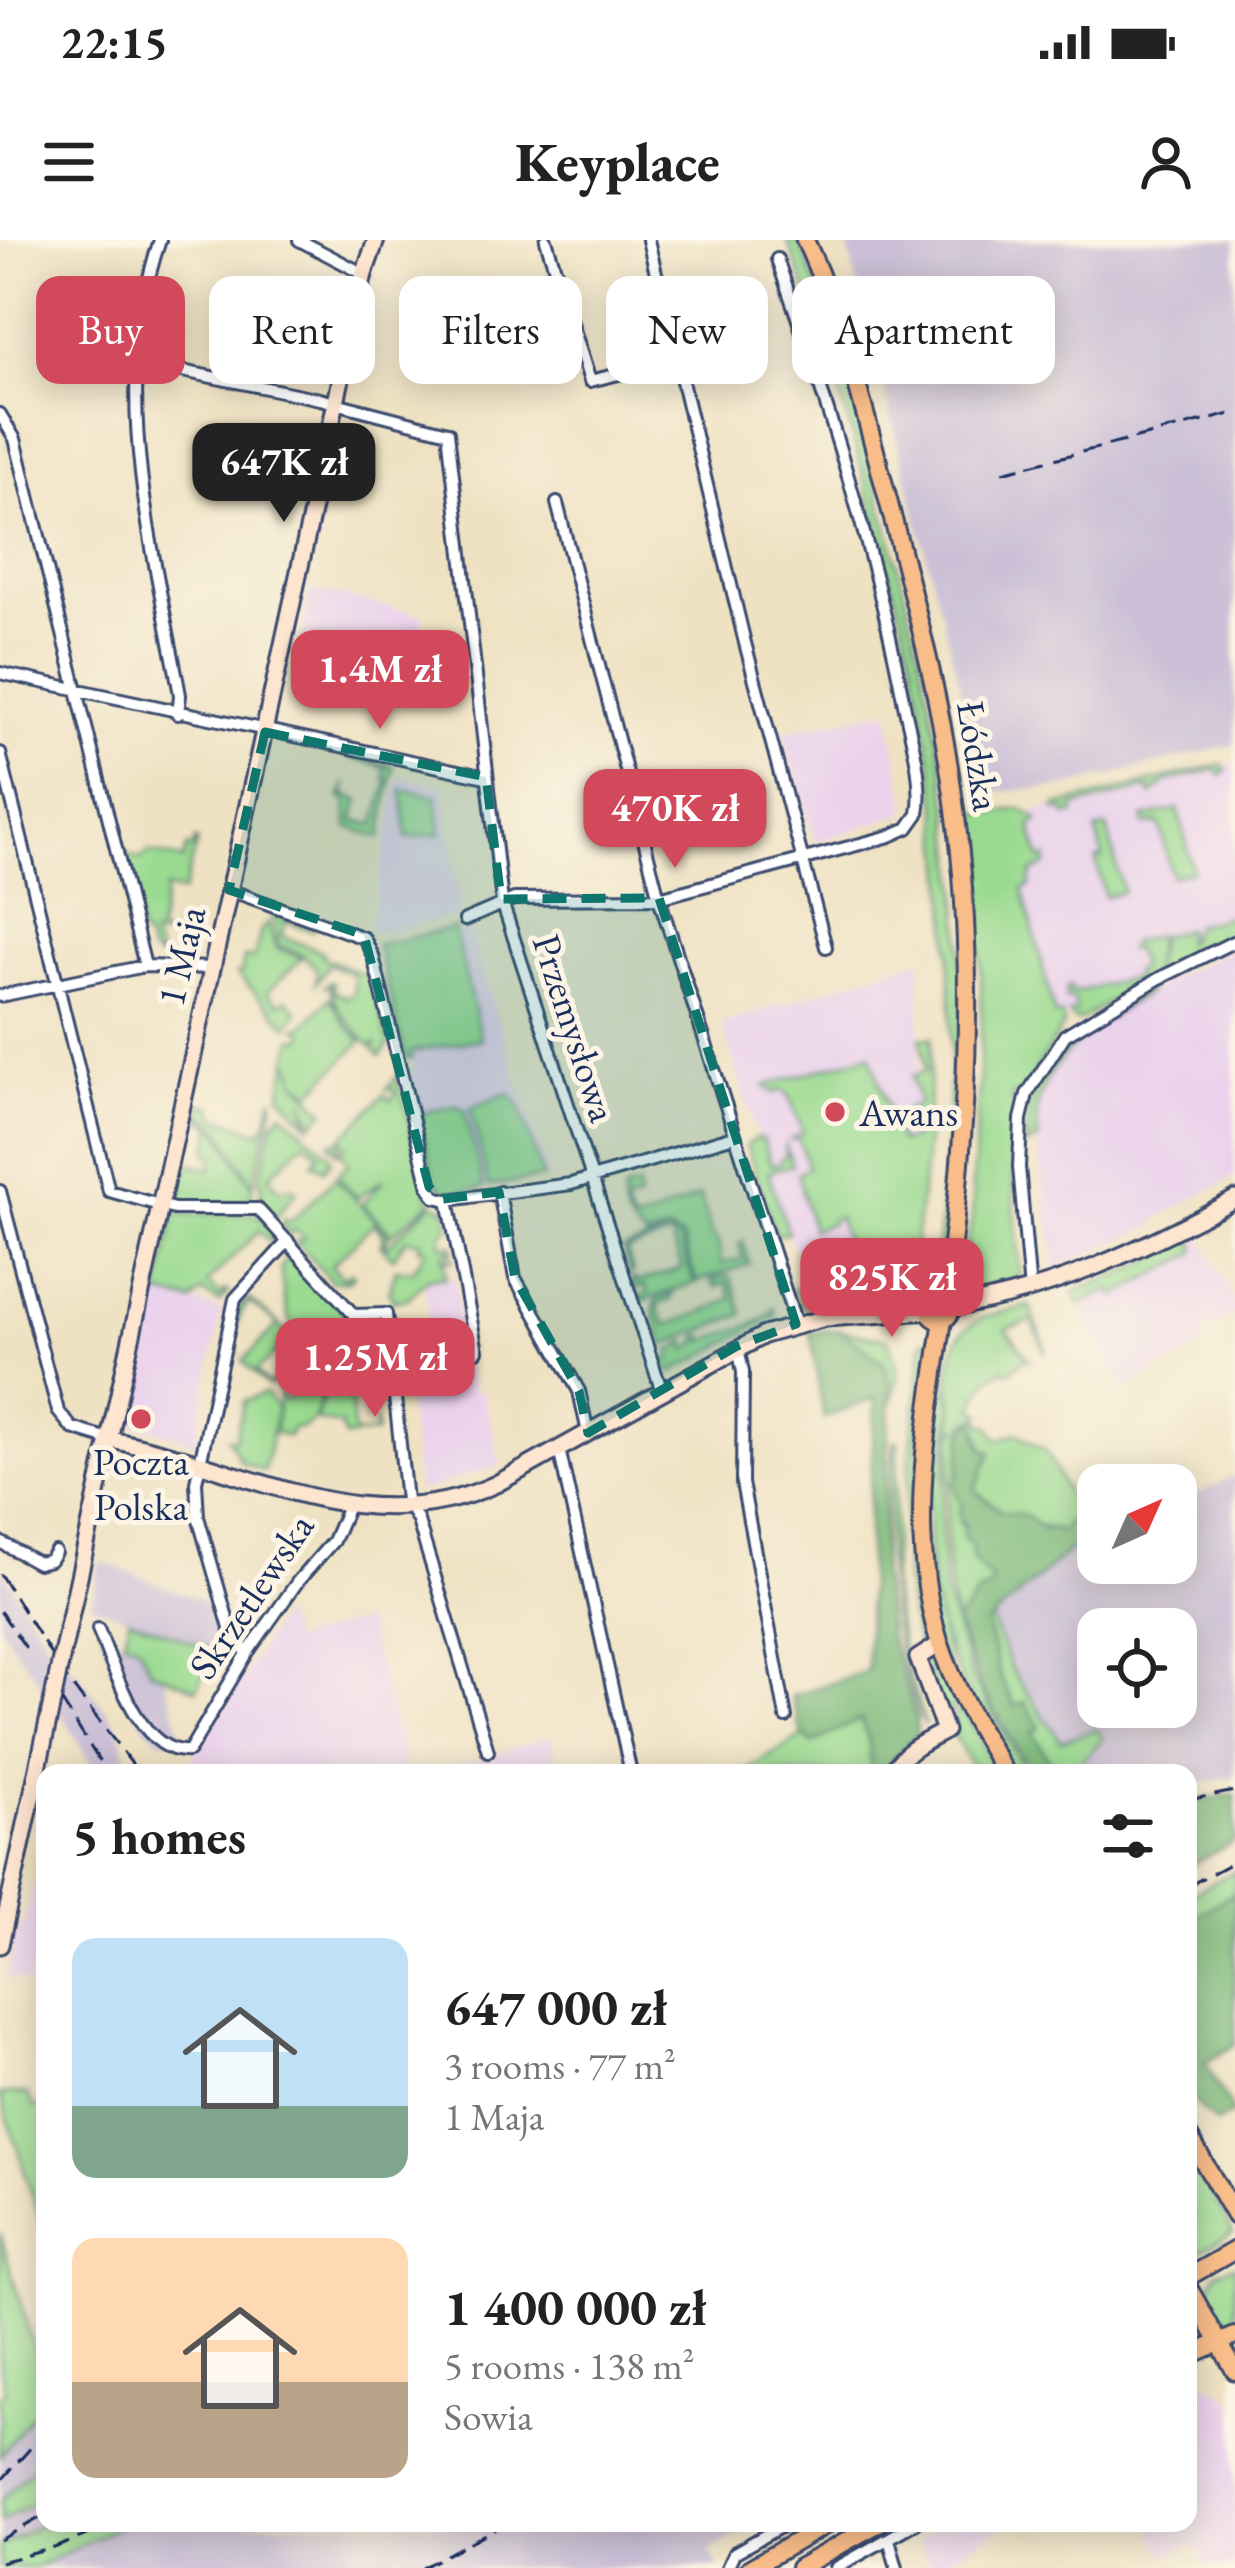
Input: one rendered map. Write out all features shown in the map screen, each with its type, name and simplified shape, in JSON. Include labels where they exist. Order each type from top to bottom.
[{"type":"main road","name":"Łódzka","points":[[805,240],[862,404],[914,598],[956,812],[968,1044],[961,1157],[922,1529],[926,1588],[940,1644],[963,1699],[1000,1764]]},
{"type":"main road","points":[[1197,2151],[1235,2216]]},
{"type":"main road","points":[[1197,2272],[1235,2250]]},
{"type":"main road","points":[[1197,2299],[1227,2340],[1235,2371]]},
{"type":"main road","points":[[1197,2352],[1227,2340]]},
{"type":"main road","points":[[750,2568],[813,2532]]},
{"type":"main road","points":[[799,2568],[882,2532]]},
{"type":"street","points":[[150,276],[160,240]]},
{"type":"street","points":[[299,240],[365,271]]},
{"type":"street","name":"1 Maja","points":[[37,1764],[372,240]]},
{"type":"street","points":[[546,240],[590,381],[606,377]]},
{"type":"street","points":[[648,240],[656,276]]},
{"type":"street","points":[[465,920],[514,898],[659,898],[890,836],[913,823],[920,809],[889,635],[836,434],[777,259]]},
{"type":"street","points":[[185,372],[338,403]]},
{"type":"street","points":[[137,384],[135,449],[180,694],[178,714]]},
{"type":"street","points":[[682,384],[826,947]]},
{"type":"street","name":"Przemysłowa","points":[[338,403],[436,426],[448,434],[502,902],[662,1389]]},
{"type":"street","points":[[0,414],[15,439],[145,966]]},
{"type":"street","points":[[557,503],[659,898],[796,1324]]},
{"type":"street","points":[[0,673],[486,777]]},
{"type":"street","points":[[0,752],[107,1186],[113,1194],[179,1210],[252,1207],[354,1315],[386,1314],[411,1509],[488,1751]]},
{"type":"street","points":[[230,890],[364,938],[373,956],[435,1197],[448,1200],[592,1178],[734,1136]]},
{"type":"street","points":[[1030,1291],[1019,1167],[1027,1094],[1065,1035],[1158,979],[1235,941]]},
{"type":"street","points":[[0,996],[145,966],[212,968]]},
{"type":"street","points":[[0,1191],[58,1411],[72,1428],[348,1506]]},
{"type":"street","points":[[499,1192],[517,1286],[573,1379],[588,1433]]},
{"type":"street","name":"Skrzetlewska","points":[[98,1629],[139,1720],[165,1746],[178,1752],[196,1745],[248,1652],[333,1541],[348,1506],[411,1509],[481,1491],[737,1346],[825,1318],[942,1310],[1030,1291],[1139,1249],[1235,1198]]},
{"type":"street","points":[[448,1200],[477,1351]]},
{"type":"street","points":[[248,1652],[234,1642],[195,1498],[236,1296],[288,1241]]},
{"type":"street","points":[[737,1346],[743,1372],[742,1484],[786,1718]]},
{"type":"street","points":[[559,1449],[629,1764]]},
{"type":"street","points":[[0,1542],[38,1563],[50,1560],[55,1552]]},
{"type":"street","points":[[896,1764],[945,1731],[919,1658],[940,1644]]},
{"type":"street","name":"1 Maja","points":[[6,1889],[36,1767]]},
{"type":"street","points":[[0,1945],[6,1889]]},
{"type":"street","points":[[727,2568],[734,2553],[771,2532]]},
{"type":"street","points":[[836,2568],[883,2532]]},
{"type":"street","points":[[884,2532],[897,2568]]},
{"type":"highlighted area","points":[[265,732],[486,777],[501,899],[659,898],[796,1324],[737,1346],[588,1433],[579,1391],[515,1278],[499,1192],[443,1199],[429,1187],[364,935],[229,890]]},
{"type":"shaded area","points":[[846,240],[1235,240],[1235,744],[1063,787],[978,793],[967,714],[883,384],[1055,384],[1055,276],[855,276]]},
{"type":"shaded area","points":[[310,589],[423,615],[415,670],[300,646]]},
{"type":"shaded area","points":[[888,710],[904,813],[815,842],[782,732]]},
{"type":"shaded area","points":[[1235,762],[1235,934],[1135,981],[1076,1021],[1071,1016],[1063,1018],[1041,1058],[998,821]]},
{"type":"shaded area","points":[[399,777],[443,786],[462,915],[374,933],[370,928]]},
{"type":"shaded area","points":[[469,930],[549,1178],[448,1192],[435,1181],[409,1072],[414,1070],[380,946]]},
{"type":"shaded area","points":[[1235,947],[1235,1176],[1155,1220],[1156,1225],[1057,1267],[1033,1117],[1036,1102],[1062,1056],[1122,1009],[1169,979]]},
{"type":"shaded area","name":"Awans","points":[[921,959],[916,1201],[912,1211],[811,1302],[722,1024]]},
{"type":"shaded area","points":[[1201,1235],[1235,1304],[1235,1314],[1203,1331],[1201,1347],[1123,1389],[1074,1292]]},
{"type":"shaded area","points":[[425,1278],[456,1278],[460,1340],[429,1341]]},
{"type":"shaded area","points":[[158,1294],[222,1310],[195,1442],[132,1424]]},
{"type":"shaded area","points":[[464,1353],[473,1392],[482,1391],[501,1465],[418,1492],[402,1357]]},
{"type":"shaded area","points":[[1235,1475],[1235,1776],[1197,1783],[1197,1764],[1079,1764],[1103,1739],[1097,1729],[1061,1741],[1011,1669],[991,1618],[1077,1544],[1077,1584],[1197,1584],[1197,1494]]},
{"type":"shaded area","points":[[100,1561],[220,1608],[246,1653],[241,1660],[91,1604]]},
{"type":"shaded area","points":[[0,1566],[49,1646],[117,1724],[129,1764],[91,1764],[0,1626]]},
{"type":"shaded area","points":[[281,1614],[292,1641],[365,1621],[405,1764],[189,1764]]},
{"type":"shaded area","points":[[99,1632],[138,1644],[150,1670],[164,1676],[182,1735],[161,1742],[142,1724]]},
{"type":"shaded area","points":[[551,1736],[559,1764],[462,1764]]},
{"type":"shaded area","points":[[36,1883],[36,1984],[7,1977],[18,1927],[23,1926]]},
{"type":"shaded area","points":[[1197,2385],[1220,2389],[1235,2405],[1235,2568],[1207,2568],[1194,2543],[1165,2557],[1152,2532],[1197,2532]]},
{"type":"shaded area","points":[[36,2410],[36,2532],[745,2532],[710,2551],[718,2568],[0,2568],[0,2456]]},
{"type":"shaded area","points":[[929,2532],[994,2532],[933,2568],[916,2539]]},
{"type":"green space","points":[[787,240],[797,240],[812,276],[800,276]]},
{"type":"green space","points":[[837,384],[849,384],[898,567],[942,767],[956,869],[960,1053],[942,1274],[935,1273],[951,1062],[943,851],[913,665]]},
{"type":"green space","points":[[349,757],[394,766],[381,838],[348,827],[346,799],[341,798],[346,783],[344,795],[360,800],[353,820],[375,825],[388,780],[384,779],[386,767]]},
{"type":"green space","points":[[1222,764],[1227,770],[1220,776],[1217,769],[1167,782],[1151,795],[1148,788],[1074,807],[1075,814],[1057,811],[1056,806]]},
{"type":"green space","points":[[402,789],[437,796],[441,834],[407,838]]},
{"type":"green space","points":[[1022,809],[1037,819],[1031,825],[1040,859],[1047,858],[1046,865],[1032,873],[1030,886],[1023,889],[1055,1016],[1062,1015],[1064,1024],[1020,1097],[1014,1095],[1011,1101],[1017,1105],[1013,1171],[1021,1278],[974,1290],[962,1279],[973,1211],[981,1052],[974,829],[978,813]]},
{"type":"green space","points":[[1178,809],[1193,871],[1172,876],[1159,823],[1145,825],[1143,818]]},
{"type":"green space","points":[[1107,827],[1123,892],[1105,897],[1096,860],[1103,857],[1096,830]]},
{"type":"green space","points":[[195,840],[183,892],[166,889],[158,931],[174,935],[176,926],[182,928],[180,936],[152,936],[159,955],[167,957],[158,958],[141,936],[131,869],[127,870],[121,850],[140,859],[149,852],[183,860]]},
{"type":"green space","points":[[272,915],[317,925],[313,931],[286,921],[281,936],[372,978],[389,1045],[380,1056],[373,1048],[376,1044],[369,1045],[340,1012],[330,989],[332,984],[323,987],[331,982],[334,985],[332,990],[347,998],[354,992],[353,975],[329,964],[316,983],[317,969],[303,955],[278,945]]},
{"type":"green space","points":[[1235,915],[1235,936],[1135,985],[1080,1021],[1072,1019],[1069,1013],[1076,1011],[1073,998],[1066,999],[1067,987],[1073,993],[1135,977],[1134,970],[1140,968],[1135,949],[1128,950],[1131,942],[1157,935],[1152,973],[1160,936],[1186,929],[1185,945],[1195,925]]},
{"type":"green space","points":[[268,923],[276,948],[302,958],[267,992],[279,1004],[286,999],[298,1011],[288,1026],[237,974],[242,972],[244,958],[254,958],[261,930]]},
{"type":"green space","points":[[454,928],[481,1039],[411,1052],[412,1059],[406,1058],[377,945]]},
{"type":"green space","points":[[1145,990],[1086,1035],[1052,1071],[1037,1114],[1039,1139],[1026,1146],[1027,1117],[1045,1071],[1080,1035]]},
{"type":"green space","points":[[330,998],[362,1041],[311,1093],[294,1078],[325,1111],[313,1123],[303,1100],[309,1124],[281,1095],[288,1060],[295,1076],[289,1057],[293,1038],[302,1039],[304,1032],[296,1028]]},
{"type":"green space","points":[[932,1037],[912,1270],[894,1302],[837,1301],[802,1308],[793,1289],[847,1270],[846,1266],[830,1270],[829,1266],[850,1259],[838,1217],[812,1229],[797,1173],[808,1168],[799,1140],[791,1139],[803,1133],[789,1095],[781,1090],[773,1093],[765,1086],[870,1054],[900,1143],[914,1138],[906,1109],[919,1104],[912,1076],[926,1071],[921,1038]]},
{"type":"green space","points":[[397,1076],[431,1202],[392,1234],[363,1204],[384,1179],[357,1198],[337,1175],[348,1164],[338,1152],[347,1145],[342,1141],[336,1150],[329,1143],[340,1140],[384,1095],[391,1100],[396,1093],[391,1088],[385,1091]]},
{"type":"green space","points":[[508,1093],[518,1103],[543,1178],[489,1186],[470,1108]]},
{"type":"green space","points":[[273,1096],[253,1184],[220,1129],[199,1111],[201,1103],[213,1107],[216,1117],[260,1132]]},
{"type":"green space","points":[[455,1106],[464,1109],[484,1187],[450,1191],[435,1181],[418,1114]]},
{"type":"green space","points":[[283,1112],[331,1161],[324,1169],[317,1161],[312,1165],[319,1154],[305,1141],[269,1177],[280,1190],[292,1187],[297,1191],[272,1215],[258,1203],[259,1181],[273,1123]]},
{"type":"green space","points":[[198,1114],[218,1130],[253,1187],[242,1203],[178,1206],[187,1163],[211,1169],[214,1156],[208,1154],[212,1126],[197,1118]]},
{"type":"green space","points":[[757,1138],[763,1140],[770,1163],[776,1165],[786,1155],[785,1143],[792,1165],[768,1172],[788,1233],[779,1235],[774,1230],[746,1145]]},
{"type":"green space","points":[[335,1178],[389,1235],[383,1247],[385,1238],[374,1223],[331,1266],[345,1278],[351,1272],[354,1275],[348,1281],[331,1281],[296,1242],[304,1238],[295,1230],[289,1235],[281,1223],[285,1218],[290,1222]]},
{"type":"green space","points":[[638,1187],[639,1199],[625,1204],[633,1224],[700,1196],[712,1236],[718,1240],[721,1264],[743,1259],[739,1245],[743,1241],[749,1264],[697,1282],[682,1238],[668,1231],[646,1238],[630,1223],[623,1205],[625,1190]]},
{"type":"green space","points":[[433,1203],[447,1209],[449,1228],[442,1233],[442,1246],[452,1245],[449,1252],[455,1252],[443,1258],[456,1259],[444,1261],[446,1277],[428,1278],[407,1299],[393,1300],[389,1292],[396,1269],[413,1270],[427,1249],[419,1248],[422,1242],[406,1239],[393,1258],[384,1249]]},
{"type":"green space","points":[[175,1214],[257,1214],[274,1232],[271,1242],[259,1231],[207,1283],[220,1295],[229,1292],[219,1302],[202,1292],[193,1302],[158,1294]]},
{"type":"green space","points":[[668,1233],[680,1240],[694,1283],[639,1302],[638,1297],[648,1293],[645,1286],[635,1289],[632,1278],[638,1282],[682,1269],[671,1236],[627,1250],[630,1273],[623,1250]]},
{"type":"green space","points":[[1193,1239],[1194,1254],[1116,1296],[1112,1290],[1080,1304],[1074,1292]]},
{"type":"green space","points":[[287,1251],[345,1311],[344,1320],[312,1350],[288,1314],[280,1267],[287,1259],[282,1253]]},
{"type":"green space","points":[[727,1276],[743,1314],[664,1345],[654,1312],[656,1300],[673,1294],[671,1300],[657,1305],[666,1325],[674,1323],[732,1298],[727,1283],[716,1287],[711,1281]]},
{"type":"green space","points":[[249,1299],[271,1318],[249,1302],[237,1327],[238,1356],[231,1345],[239,1302],[243,1305]]},
{"type":"green space","points":[[1030,1306],[1045,1352],[1032,1321],[1006,1329],[1030,1360],[1025,1358],[988,1381],[975,1409],[983,1414],[966,1423],[956,1489],[962,1505],[959,1520],[973,1549],[972,1558],[992,1579],[991,1588],[977,1595],[956,1623],[947,1528],[953,1433],[961,1427],[953,1430],[952,1356],[956,1342],[974,1323]]},
{"type":"green space","points":[[774,1308],[776,1316],[673,1372],[661,1367],[659,1362],[673,1358],[670,1352],[687,1341],[687,1349],[696,1345],[699,1336],[704,1335],[703,1342],[741,1328]]},
{"type":"green space","points":[[370,1319],[372,1334],[339,1340],[311,1367],[322,1381],[328,1376],[314,1420],[301,1429],[292,1427],[288,1436],[274,1433],[280,1395],[286,1401],[309,1378],[305,1370],[354,1320]]},
{"type":"green space","points":[[278,1325],[309,1351],[302,1358],[299,1355],[305,1349],[292,1337],[256,1372],[269,1385],[275,1379],[278,1382],[267,1386],[243,1361]]},
{"type":"green space","points":[[840,1330],[888,1339],[899,1375],[888,1415],[891,1386]]},
{"type":"green space","points":[[840,1330],[884,1363],[891,1386],[881,1570],[890,1639],[916,1717],[917,1735],[890,1764],[870,1764],[861,1719],[813,1743],[801,1732],[791,1696],[867,1671],[868,1520],[876,1398],[824,1418],[810,1332]]},
{"type":"green space","points":[[923,1340],[931,1341],[919,1433],[917,1518],[956,1701],[947,1723],[914,1631],[905,1570],[909,1470]]},
{"type":"green space","points":[[946,1342],[945,1378],[952,1408],[941,1514],[944,1590],[971,1675],[1021,1764],[1007,1764],[979,1715],[950,1654],[937,1612],[929,1545],[933,1443]]},
{"type":"green space","points":[[360,1356],[370,1362],[371,1377],[368,1362],[349,1370],[353,1429],[357,1435],[375,1433],[375,1421],[376,1433],[345,1437],[340,1425],[316,1420],[335,1371]]},
{"type":"green space","points":[[265,1393],[277,1408],[264,1471],[241,1462],[228,1438],[235,1439],[244,1401]]},
{"type":"green space","points":[[981,1417],[998,1440],[1017,1433],[1046,1451],[1073,1506],[1077,1505],[1077,1532],[1003,1512],[975,1490],[987,1460],[975,1420]]},
{"type":"green space","points":[[975,1420],[983,1449],[991,1452],[975,1490],[1000,1511],[1024,1515],[1042,1529],[1062,1531],[1070,1520],[1077,1530],[1077,1544],[986,1624],[1001,1680],[1015,1706],[1024,1702],[1040,1727],[1032,1733],[1051,1764],[1026,1764],[980,1686],[956,1623],[977,1595],[990,1588],[992,1579],[963,1538],[965,1525],[958,1515],[962,1505],[953,1484],[964,1430]]},
{"type":"green space","points":[[895,1441],[891,1586],[902,1652],[925,1726],[901,1656],[889,1586],[888,1515]]},
{"type":"green space","points":[[129,1618],[213,1650],[197,1689],[150,1670],[138,1644],[124,1640]]},
{"type":"green space","points":[[991,1618],[1011,1669],[1061,1741],[1097,1729],[1103,1739],[1079,1764],[1051,1764],[1032,1733],[1039,1727],[1024,1703],[1016,1707],[1001,1680],[986,1623]]},
{"type":"green space","points":[[961,1706],[994,1764],[971,1764],[950,1729]]},
{"type":"green space","points":[[860,1719],[869,1741],[870,1764],[756,1764],[803,1736],[813,1743]]},
{"type":"green space","points":[[1235,1794],[1235,1841],[1197,1862],[1197,1800]]},
{"type":"green space","points":[[1235,1871],[1235,1892],[1197,1915],[1197,1891]]},
{"type":"green space","points":[[1235,1892],[1235,2045],[1205,2063],[1233,2113],[1216,2123],[1197,2104],[1197,1915]]},
{"type":"green space","points":[[0,2094],[28,2094],[36,2106],[36,2208]]},
{"type":"green space","points":[[1197,2167],[1233,2233],[1197,2252]]},
{"type":"green space","points":[[0,2233],[36,2356],[36,2410],[0,2456],[0,2394],[6,2392],[0,2370]]},
{"type":"green space","points":[[1235,2265],[1235,2321],[1216,2313],[1207,2293],[1216,2272]]},
{"type":"green space","points":[[36,2464],[36,2502],[0,2522],[0,2501]]},
{"type":"green space","points":[[36,2527],[36,2532],[108,2532],[35,2568],[0,2568],[0,2547]]},
{"type":"railway","points":[[1003,472],[1235,413]]},
{"type":"railway","points":[[0,1574],[64,1675],[132,1764]]},
{"type":"railway","points":[[0,1611],[31,1655]]},
{"type":"railway","points":[[61,1700],[101,1764]]},
{"type":"railway","points":[[1197,1798],[1235,1791]]},
{"type":"railway","points":[[1197,1881],[1235,1861]]},
{"type":"railway","points":[[0,2482],[36,2442]]},
{"type":"railway","points":[[0,2540],[36,2520]]},
{"type":"railway","points":[[0,2562],[94,2532]]},
{"type":"railway","points":[[422,2568],[489,2532]]},
{"type":"place","name":"Awans","points":[[835,1112]]},
{"type":"place","name":"Poczta Polska","points":[[141,1419]]}]
